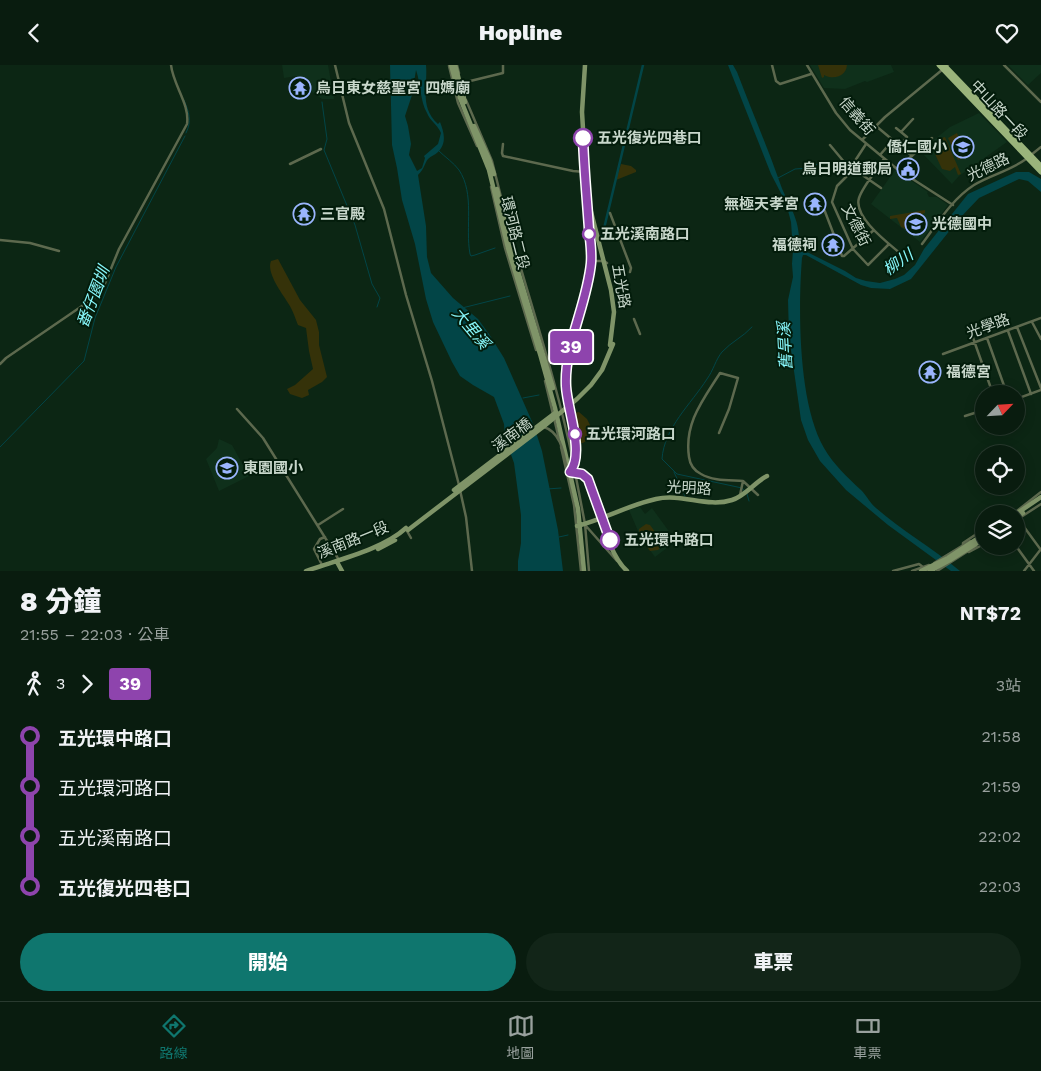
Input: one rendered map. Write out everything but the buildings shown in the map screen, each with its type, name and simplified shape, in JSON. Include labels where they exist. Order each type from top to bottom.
[{"type":"main road","name":"中山路一段","points":[[944,66],[1041,172]]},
{"type":"main road","name":"中山路一段","points":[[1029,157],[1041,166]]},
{"type":"street","points":[[0,364],[101,293],[119,249],[187,124],[187,111],[172,74],[171,65]]},
{"type":"street","points":[[335,65],[349,123],[384,209],[406,295],[432,381],[466,517],[472,571]]},
{"type":"street","name":"環河路二段","points":[[453,65],[462,83],[468,106],[492,161],[497,199]]},
{"type":"street","name":"環河路二段","points":[[453,65],[466,107],[491,165],[500,212],[556,407],[572,471]]},
{"type":"street","points":[[462,83],[504,72],[503,65]]},
{"type":"street","name":"五光路","points":[[586,65],[582,112],[585,171],[589,203],[614,305],[612,345]]},
{"type":"street","name":"五光路","points":[[572,471],[576,444],[567,398],[566,378],[570,349],[587,288],[591,261],[584,113],[586,65]]},
{"type":"street","points":[[772,65],[776,81],[780,84],[812,74]]},
{"type":"street","name":"信義街","points":[[807,65],[836,113],[850,130],[897,169],[953,205]]},
{"type":"street","points":[[1004,65],[1041,101]]},
{"type":"street","points":[[862,140],[944,66]]},
{"type":"street","points":[[900,132],[913,119]]},
{"type":"street","points":[[876,126],[912,156]]},
{"type":"street","points":[[896,128],[907,137],[899,146]]},
{"type":"street","points":[[897,169],[932,138]]},
{"type":"street","points":[[880,155],[893,141]]},
{"type":"street","name":"文德街","points":[[866,144],[852,168],[836,186],[832,202],[853,249],[868,265],[889,244]]},
{"type":"street","points":[[503,145],[503,156],[573,171],[585,171]]},
{"type":"street","points":[[830,145],[845,163],[882,188]]},
{"type":"street","name":"光德路","points":[[922,244],[963,193],[975,184],[1012,168],[1041,147]]},
{"type":"street","points":[[290,163],[321,149]]},
{"type":"street","points":[[884,159],[858,201],[861,214],[874,230],[901,254]]},
{"type":"street","points":[[819,195],[841,254],[844,256],[874,230]]},
{"type":"street","points":[[610,213],[631,268],[630,272]]},
{"type":"street","points":[[0,240],[30,243],[59,251]]},
{"type":"street","points":[[786,243],[808,243]]},
{"type":"street","points":[[591,261],[605,262]]},
{"type":"street","name":"光學路","points":[[943,354],[1041,318]]},
{"type":"street","points":[[634,319],[640,334]]},
{"type":"street","points":[[1032,321],[1041,339]]},
{"type":"street","points":[[1017,327],[1041,389],[1025,396]]},
{"type":"street","points":[[1008,331],[1031,394]]},
{"type":"street","points":[[972,335],[990,385]]},
{"type":"street","points":[[987,338],[1004,385]]},
{"type":"street","name":"溪南橋","points":[[407,530],[543,427],[591,385],[608,359],[612,345]]},
{"type":"street","name":"溪南橋","points":[[407,530],[579,394],[601,366],[612,345]]},
{"type":"street","points":[[719,433],[729,409],[738,378],[720,373],[700,404],[688,431],[690,463],[692,469],[702,475],[715,479],[743,481]]},
{"type":"street","points":[[237,409],[263,439],[318,525],[342,571]]},
{"type":"street","points":[[965,416],[975,413]]},
{"type":"street","points":[[543,427],[552,430],[558,437],[566,467],[582,474],[588,479],[601,519],[619,563]]},
{"type":"street","points":[[572,471],[581,525],[585,571]]},
{"type":"street","name":"光明路","points":[[581,525],[661,498],[676,497],[705,502],[735,499],[767,476]]},
{"type":"street","points":[[743,481],[744,491]]},
{"type":"street","points":[[743,481],[744,491]]},
{"type":"street","points":[[744,491],[758,495]]},
{"type":"street","points":[[1025,509],[1041,492]]},
{"type":"street","points":[[1025,511],[1040,501]]},
{"type":"street","points":[[318,525],[343,509]]},
{"type":"street","points":[[581,525],[627,571]]},
{"type":"street","points":[[1024,571],[1041,550],[1025,528]]},
{"type":"street","points":[[407,530],[410,538]]},
{"type":"street","name":"溪南路一段","points":[[306,571],[338,561],[385,542],[407,530]]},
{"type":"street","points":[[975,534],[962,545],[969,552],[975,546]]},
{"type":"street","points":[[323,566],[314,549],[320,539],[325,537]]},
{"type":"street","points":[[912,571],[931,564],[975,540]]},
{"type":"street","points":[[921,571],[975,543]]},
{"type":"street","points":[[893,571],[919,564],[929,571],[950,561],[975,544]]},
{"type":"street","points":[[937,571],[975,547]]},
{"type":"street","points":[[1022,555],[1034,571]]},
{"type":"street","name":"溪南路一段","points":[[311,571],[323,566]]},
{"type":"shaded area","points":[[282,65],[328,65],[334,99],[322,99],[296,76],[284,78]]},
{"type":"shaded area","points":[[810,65],[891,65],[894,72],[845,89],[824,88]]},
{"type":"shaded area","points":[[818,65],[847,65],[842,75],[831,77],[824,75],[822,78]]},
{"type":"shaded area","points":[[1008,65],[1041,65],[1041,73],[1028,85]]},
{"type":"shaded area","name":"僑仁國小","points":[[979,113],[1007,142],[959,176],[952,184],[920,151],[950,127]]},
{"type":"shaded area","points":[[957,133],[967,156],[958,160],[948,138]]},
{"type":"shaded area","points":[[945,137],[961,174],[958,175],[955,167],[950,171],[942,169],[934,152],[936,144],[944,142],[942,138]]},
{"type":"shaded area","points":[[621,164],[631,166],[636,172],[616,180]]},
{"type":"shaded area","name":"光德國中","points":[[895,170],[928,192],[929,197],[937,197],[948,205],[920,242],[871,204]]},
{"type":"shaded area","points":[[925,210],[925,213],[922,214],[920,227],[914,233],[901,227],[897,218],[890,219],[890,216]]},
{"type":"shaded area","points":[[278,259],[300,300],[316,320],[319,332],[319,345],[327,377],[308,390],[309,395],[302,398],[290,394],[287,389],[295,385],[313,369],[306,328],[298,325],[291,308],[273,277],[270,266],[271,261]]},
{"type":"shaded area","points":[[579,412],[587,419],[595,435],[583,443],[579,443],[573,413]]},
{"type":"shaded area","name":"東園國小","points":[[219,439],[232,445],[249,476],[219,491],[206,459],[217,448]]},
{"type":"shaded area","points":[[640,507],[645,514],[652,508],[676,541],[655,557],[641,538],[629,510]]},
{"type":"shaded area","points":[[646,524],[650,525],[664,544],[658,550],[650,551],[639,535],[639,529]]},
{"type":"water","name":"大里溪","points":[[390,65],[426,65],[426,103],[428,111],[438,124],[440,122],[444,137],[441,149],[428,159],[418,175],[426,226],[427,257],[431,273],[453,298],[478,319],[504,358],[534,426],[542,451],[558,530],[563,571],[518,571],[521,515],[514,463],[505,438],[504,424],[494,397],[460,376],[433,322],[426,299],[415,244],[402,200],[392,145]],"holes":[[[416,70],[422,98],[428,116],[441,133],[438,144],[424,156],[422,168],[417,171],[409,155],[411,144],[405,116],[412,95]]]},
{"type":"water","name":"舊旱溪","points":[[728,65],[733,65],[737,72],[794,216],[799,237],[802,240],[805,251],[856,278],[880,283],[904,275],[915,265],[924,249],[968,194],[1016,172],[1029,172],[1041,179],[1041,192],[1028,181],[1019,179],[979,198],[959,219],[911,279],[890,289],[871,288],[861,285],[806,255],[803,255],[802,258],[800,329],[805,382],[815,429],[824,448],[836,465],[876,508],[960,571],[951,571],[888,525],[846,490],[820,461],[808,440],[801,420],[789,336],[788,300],[793,277],[791,222],[786,203],[771,174]]},
{"type":"waterway","points":[[602,237],[643,65]]},
{"type":"waterway","name":"番仔園圳","points":[[184,100],[189,116],[186,133]]},
{"type":"waterway","points":[[322,102],[327,139],[324,150],[355,225],[372,284],[380,298],[377,307]]},
{"type":"waterway","name":"番仔園圳","points":[[0,447],[84,361],[95,318],[116,267],[185,136]]},
{"type":"waterway","points":[[439,151],[457,167],[464,179],[467,189],[471,256],[495,248]]},
{"type":"waterway","points":[[778,178],[795,169],[809,168],[820,163]]},
{"type":"waterway","name":"大里溪","points":[[462,308],[510,296]]},
{"type":"waterway","name":"舊旱溪","points":[[749,501],[747,494],[742,488],[677,474],[662,459],[664,448],[673,427],[709,376],[720,355],[752,327]]},
{"type":"waterway","points":[[523,398],[539,395]]},
{"type":"waterway","points":[[674,472],[685,496]]},
{"type":"waterway","points":[[547,489],[561,488]]},
{"type":"waterway","points":[[559,537],[568,535]]},
{"type":"bus line","name":"39","points":[[583,138],[591,261],[587,288],[570,349],[566,378],[567,398],[576,444],[575,463],[570,472],[582,474],[588,479],[610,540]]},
{"type":"place","name":"烏日東女慈聖宮 四媽廟","points":[[300,88]]},
{"type":"place","name":"五光復光四巷口","points":[[583,138]]},
{"type":"place","name":"僑仁國小","points":[[963,147]]},
{"type":"place","name":"烏日明道郵局","points":[[908,169]]},
{"type":"place","name":"無極天孝宮","points":[[815,204]]},
{"type":"place","name":"三官殿","points":[[304,214]]},
{"type":"place","name":"光德國中","points":[[916,224]]},
{"type":"place","name":"五光溪南路口","points":[[589,234]]},
{"type":"place","name":"福德祠","points":[[833,245]]},
{"type":"place","name":"福德宮","points":[[930,372]]},
{"type":"place","name":"五光環河路口","points":[[575,434]]},
{"type":"place","name":"東園國小","points":[[227,468]]},
{"type":"place","name":"五光環中路口","points":[[610,540]]},
{"type":"water label","name":"柳川","points":[[898,262]]}]
